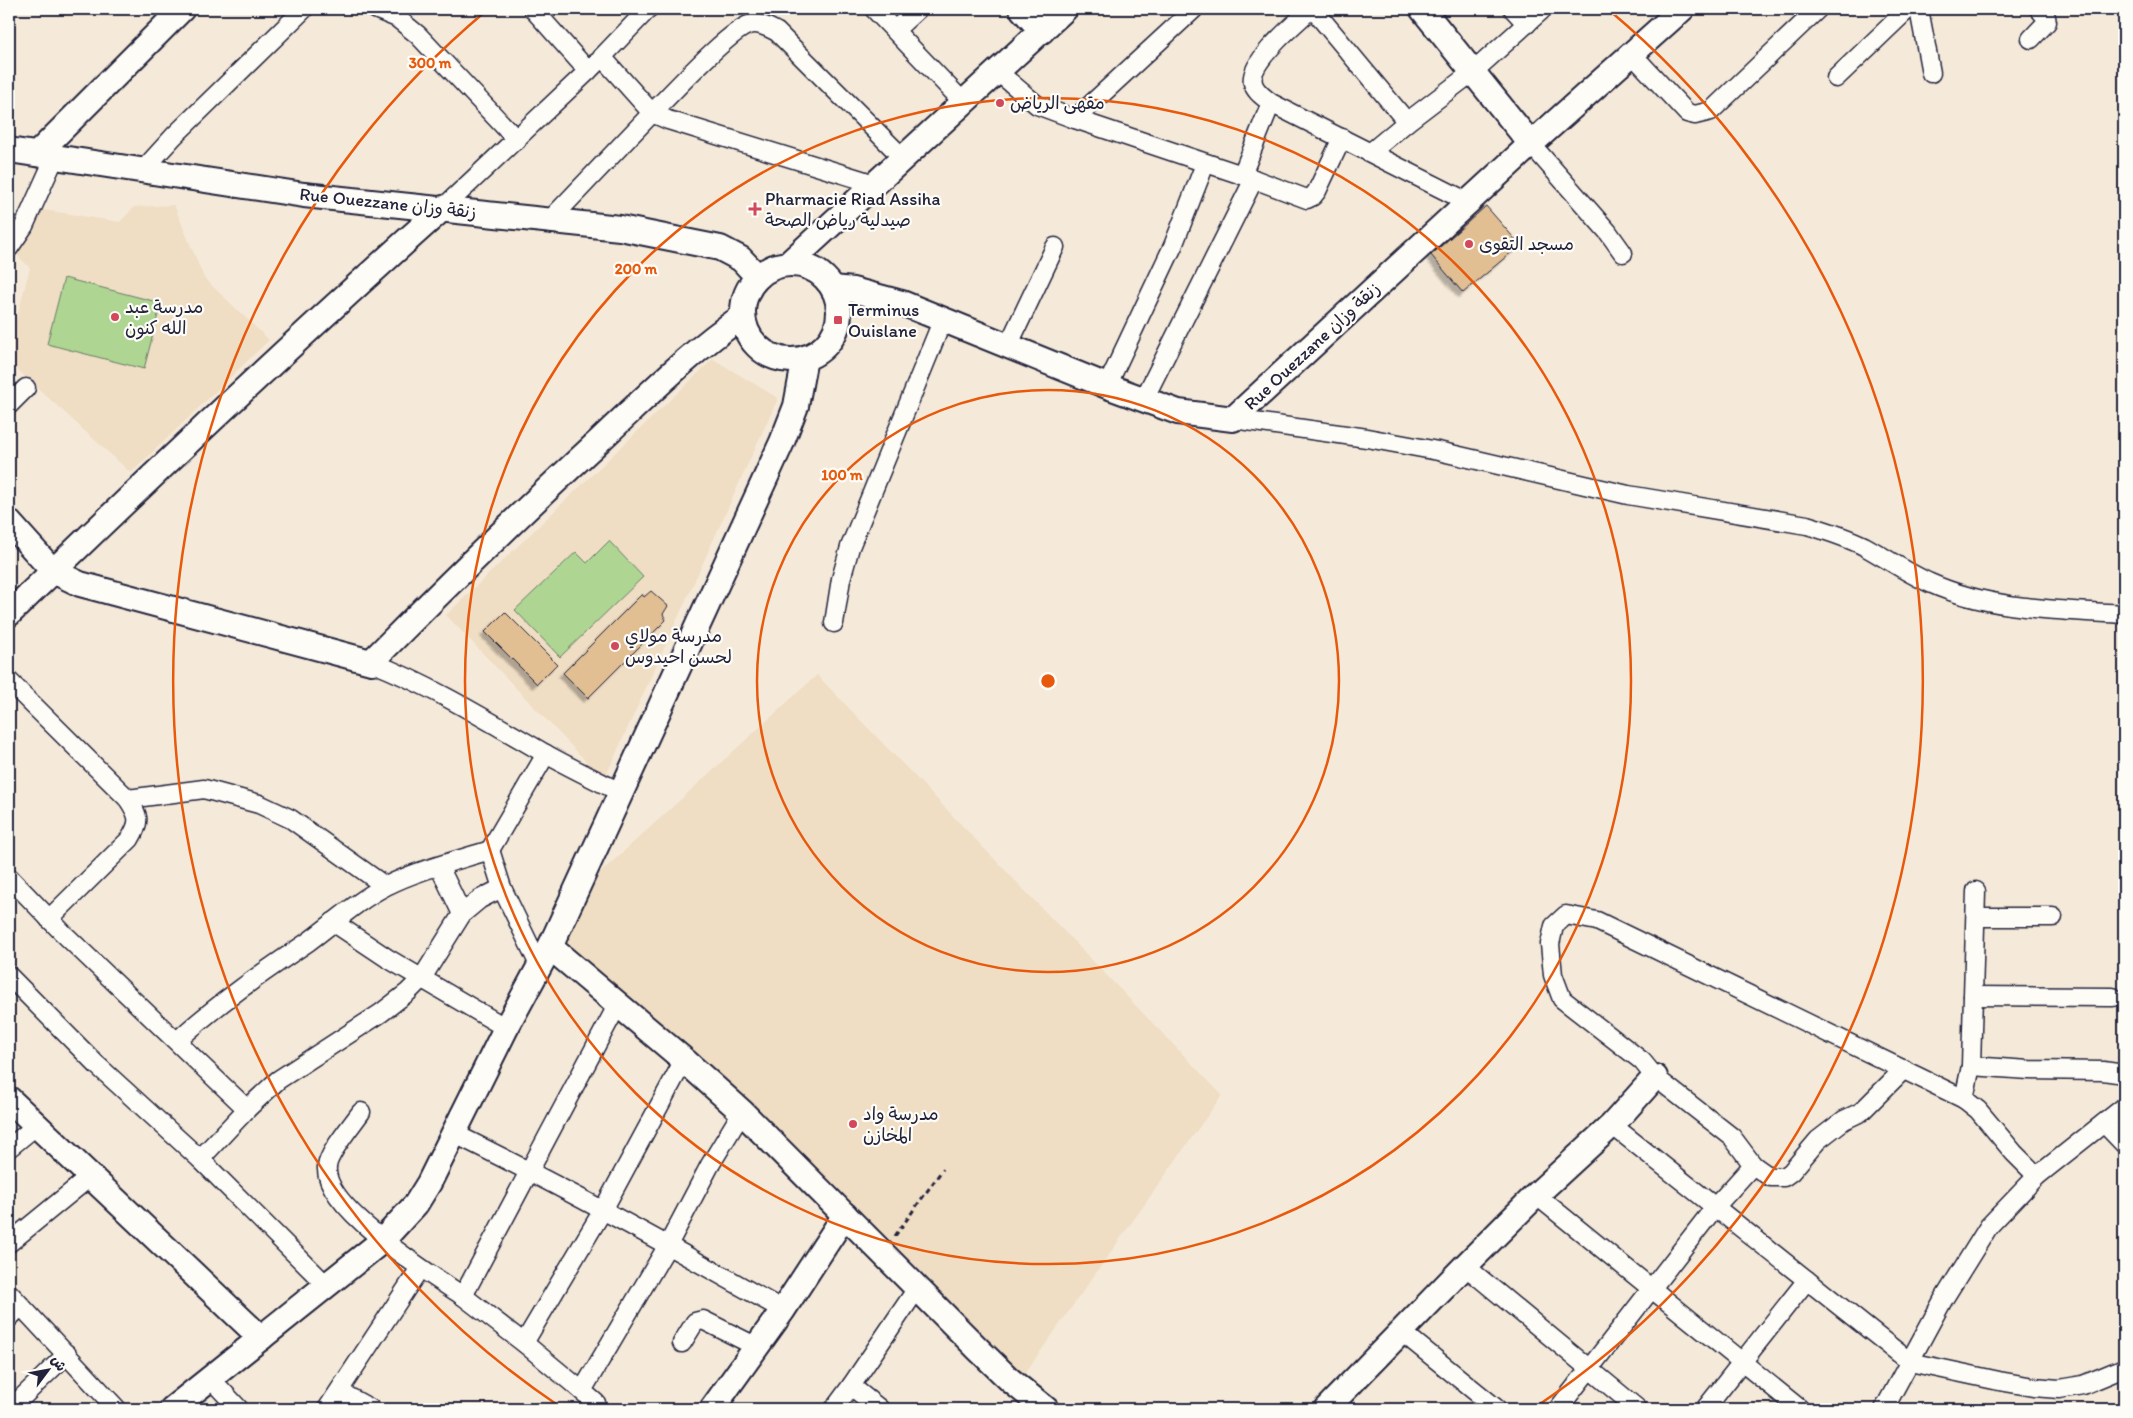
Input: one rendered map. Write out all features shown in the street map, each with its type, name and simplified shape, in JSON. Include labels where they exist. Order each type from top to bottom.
[{"type":"street","points":[[9,248],[24,226],[46,155],[182,9]]},
{"type":"street","points":[[143,170],[174,136],[304,9]]},
{"type":"street","points":[[375,9],[397,18],[418,35],[517,140]]},
{"type":"street","points":[[532,9],[588,71]]},
{"type":"street","points":[[9,614],[240,392],[517,140],[648,9]]},
{"type":"street","points":[[874,9],[964,103]]},
{"type":"street","points":[[895,30],[918,9]]},
{"type":"street","points":[[1022,9],[1042,31]]},
{"type":"street","points":[[788,264],[1065,9]]},
{"type":"street","points":[[1075,119],[1194,9]]},
{"type":"street","points":[[1407,122],[1312,9],[1261,58],[1252,71],[1252,83],[1256,92],[1271,103],[1468,202]]},
{"type":"street","points":[[1422,9],[1532,144],[1608,232],[1623,253]]},
{"type":"street","points":[[1513,9],[1527,24]]},
{"type":"street","points":[[1371,152],[1474,71],[1543,9]]},
{"type":"street","name":"Rue Ouezzane زنقة وزان","points":[[833,288],[874,294],[944,319],[1107,386],[1178,412],[1205,417],[1233,419],[1468,202],[1682,9]]},
{"type":"street","points":[[1632,54],[1688,114],[1703,114],[1711,111],[1818,9]]},
{"type":"street","points":[[1836,78],[1908,9]]},
{"type":"street","points":[[1919,9],[1931,73]]},
{"type":"street","points":[[2031,39],[2047,22],[2039,9]]},
{"type":"street","points":[[550,220],[652,113],[730,36],[743,27],[758,24],[767,26],[777,32],[903,158]]},
{"type":"street","points":[[602,57],[652,113],[678,123],[875,184]]},
{"type":"street","points":[[998,72],[1037,105],[1307,199],[1317,191],[1342,138]]},
{"type":"street","points":[[1144,400],[1248,177],[1271,103]]},
{"type":"street","name":"Rue Ouezzane زنقة وزان","points":[[9,150],[304,194],[620,228],[720,248],[741,259],[758,276]]},
{"type":"street","points":[[1107,386],[1173,246],[1205,164]]},
{"type":"street","points":[[1008,346],[1055,247]]},
{"type":"street","points":[[788,264],[809,267],[826,280],[833,288],[839,309],[836,326],[830,340],[823,348],[804,358],[783,360],[764,352],[749,336],[743,316],[746,294],[758,276],[777,266],[788,264]]},
{"type":"street","points":[[371,662],[493,540],[675,369],[720,331],[743,316]]},
{"type":"street","points":[[834,623],[841,579],[850,548],[944,319]]},
{"type":"street","points":[[172,1409],[382,1241],[416,1204],[506,1028],[545,957],[622,793],[782,442],[796,406],[804,358]]},
{"type":"street","points":[[9,405],[26,388]]},
{"type":"street","points":[[1233,419],[1411,446],[1628,495],[1807,525],[1834,532],[1931,583],[1964,595],[2048,610],[2124,614]]},
{"type":"street","points":[[9,522],[52,571],[80,584],[371,662],[406,675],[475,712],[546,754],[622,793]]},
{"type":"street","points":[[9,681],[128,799],[138,818],[137,826],[130,839],[49,919]]},
{"type":"street","points":[[177,1041],[231,995],[309,941],[363,899],[386,886],[439,866],[490,850],[546,754]]},
{"type":"street","points":[[128,799],[204,789],[259,804],[291,820],[386,886]]},
{"type":"street","points":[[490,850],[502,888],[545,957],[618,1004],[742,1112],[1010,1380],[1046,1409]]},
{"type":"street","points":[[439,866],[462,914]]},
{"type":"street","points":[[9,877],[49,919],[247,1109]]},
{"type":"street","points":[[200,1159],[247,1109],[278,1080],[381,1013],[408,992],[422,978],[462,914],[480,899],[502,888]]},
{"type":"street","points":[[1964,1099],[1971,1066],[1976,891]]},
{"type":"street","points":[[1904,1069],[1861,1112],[1844,1120],[1818,1140],[1791,1172],[1784,1177],[1770,1177],[1753,1165],[1732,1137],[1655,1077],[1642,1061],[1562,999],[1553,975],[1550,944],[1554,926],[1566,915],[1596,921],[1904,1069],[1964,1099],[1978,1110],[2014,1153],[2037,1176]]},
{"type":"street","points":[[1976,917],[2053,917]]},
{"type":"street","points":[[333,922],[506,1028]]},
{"type":"street","points":[[9,976],[97,1065],[200,1159],[326,1285]]},
{"type":"street","points":[[1973,996],[2113,997]]},
{"type":"street","points":[[463,1296],[618,1004]]},
{"type":"street","points":[[524,1342],[603,1210],[684,1060]]},
{"type":"street","points":[[1971,1066],[2028,1070],[2103,1071],[2124,1074]]},
{"type":"street","points":[[1326,1409],[1536,1195],[1612,1125],[1655,1077]]},
{"type":"street","points":[[9,1099],[262,1338]]},
{"type":"street","points":[[1884,1409],[1952,1286],[1989,1226],[2037,1176],[2124,1107]]},
{"type":"street","points":[[361,1112],[335,1150],[327,1166],[331,1185],[338,1196],[382,1241],[463,1296],[524,1342],[596,1403],[596,1409]]},
{"type":"street","points":[[582,1391],[668,1245],[710,1165],[742,1112]]},
{"type":"street","points":[[2104,1123],[2124,1144]]},
{"type":"street","points":[[9,1148],[37,1125]]},
{"type":"street","points":[[1612,1125],[1910,1362],[2008,1383],[2059,1389],[2082,1384],[2124,1368]]},
{"type":"street","points":[[453,1133],[603,1210],[783,1310]]},
{"type":"street","points":[[1558,1409],[1715,1207],[1753,1165]]},
{"type":"street","points":[[9,1242],[91,1176]]},
{"type":"street","points":[[1536,1195],[1800,1409]]},
{"type":"street","points":[[712,1409],[783,1310],[846,1215]]},
{"type":"street","points":[[1465,1266],[1638,1409]]},
{"type":"street","points":[[327,1409],[420,1268]]},
{"type":"street","points":[[1705,1409],[1807,1280]]},
{"type":"street","points":[[834,1409],[918,1287]]},
{"type":"street","points":[[9,1293],[15,1312],[66,1354],[117,1409]]},
{"type":"street","points":[[682,1342],[695,1322],[703,1320],[757,1347]]},
{"type":"street","points":[[1402,1332],[1497,1409]]},
{"type":"street","points":[[10,1409],[66,1354]]},
{"type":"street","points":[[210,1379],[239,1409]]},
{"type":"street","points":[[851,1386],[880,1409]]},
{"type":"street","points":[[340,1392],[371,1409]]},
{"type":"path","points":[[883,1253],[944,1169]]},
{"type":"shaded area","points":[[174,205],[204,278],[269,340],[131,473],[9,362],[9,314],[16,321],[30,268],[15,253],[38,209],[120,222],[134,207]]},
{"type":"shaded area","points":[[713,359],[778,398],[604,780],[446,615]]},
{"type":"shaded area","points":[[817,675],[1222,1095],[1023,1376],[565,941],[600,873]]},
{"type":"green space","points":[[64,278],[161,303],[144,369],[47,344]]},
{"type":"green space","points":[[609,541],[643,577],[560,657],[515,610],[576,552],[587,563]]},
{"type":"building","points":[[1486,206],[1520,245],[1463,293],[1431,255]]},
{"type":"building","name":"مدرسة مولاي لحسن احيدوس","points":[[651,591],[668,606],[663,614],[666,620],[588,698],[563,673],[642,594],[644,597]]},
{"type":"building","points":[[505,612],[557,664],[537,684],[485,632]]},
{"type":"place","name":"مقهى الرياض","points":[[1000,103]]},
{"type":"place","name":"Pharmacie Riad Assiha صيدلية رياض الصحة","points":[[755,209]]},
{"type":"place","name":"مسجد التقوى","points":[[1469,244]]},
{"type":"place","name":"مدرسة عبد الله كنون","points":[[115,317]]},
{"type":"place","name":"Terminus Ouislane","points":[[838,320]]},
{"type":"place","name":"مدرسة مولاي لحسن احيدوس","points":[[615,646]]},
{"type":"place","name":"مدرسة واد المخازن","points":[[853,1124]]}]
